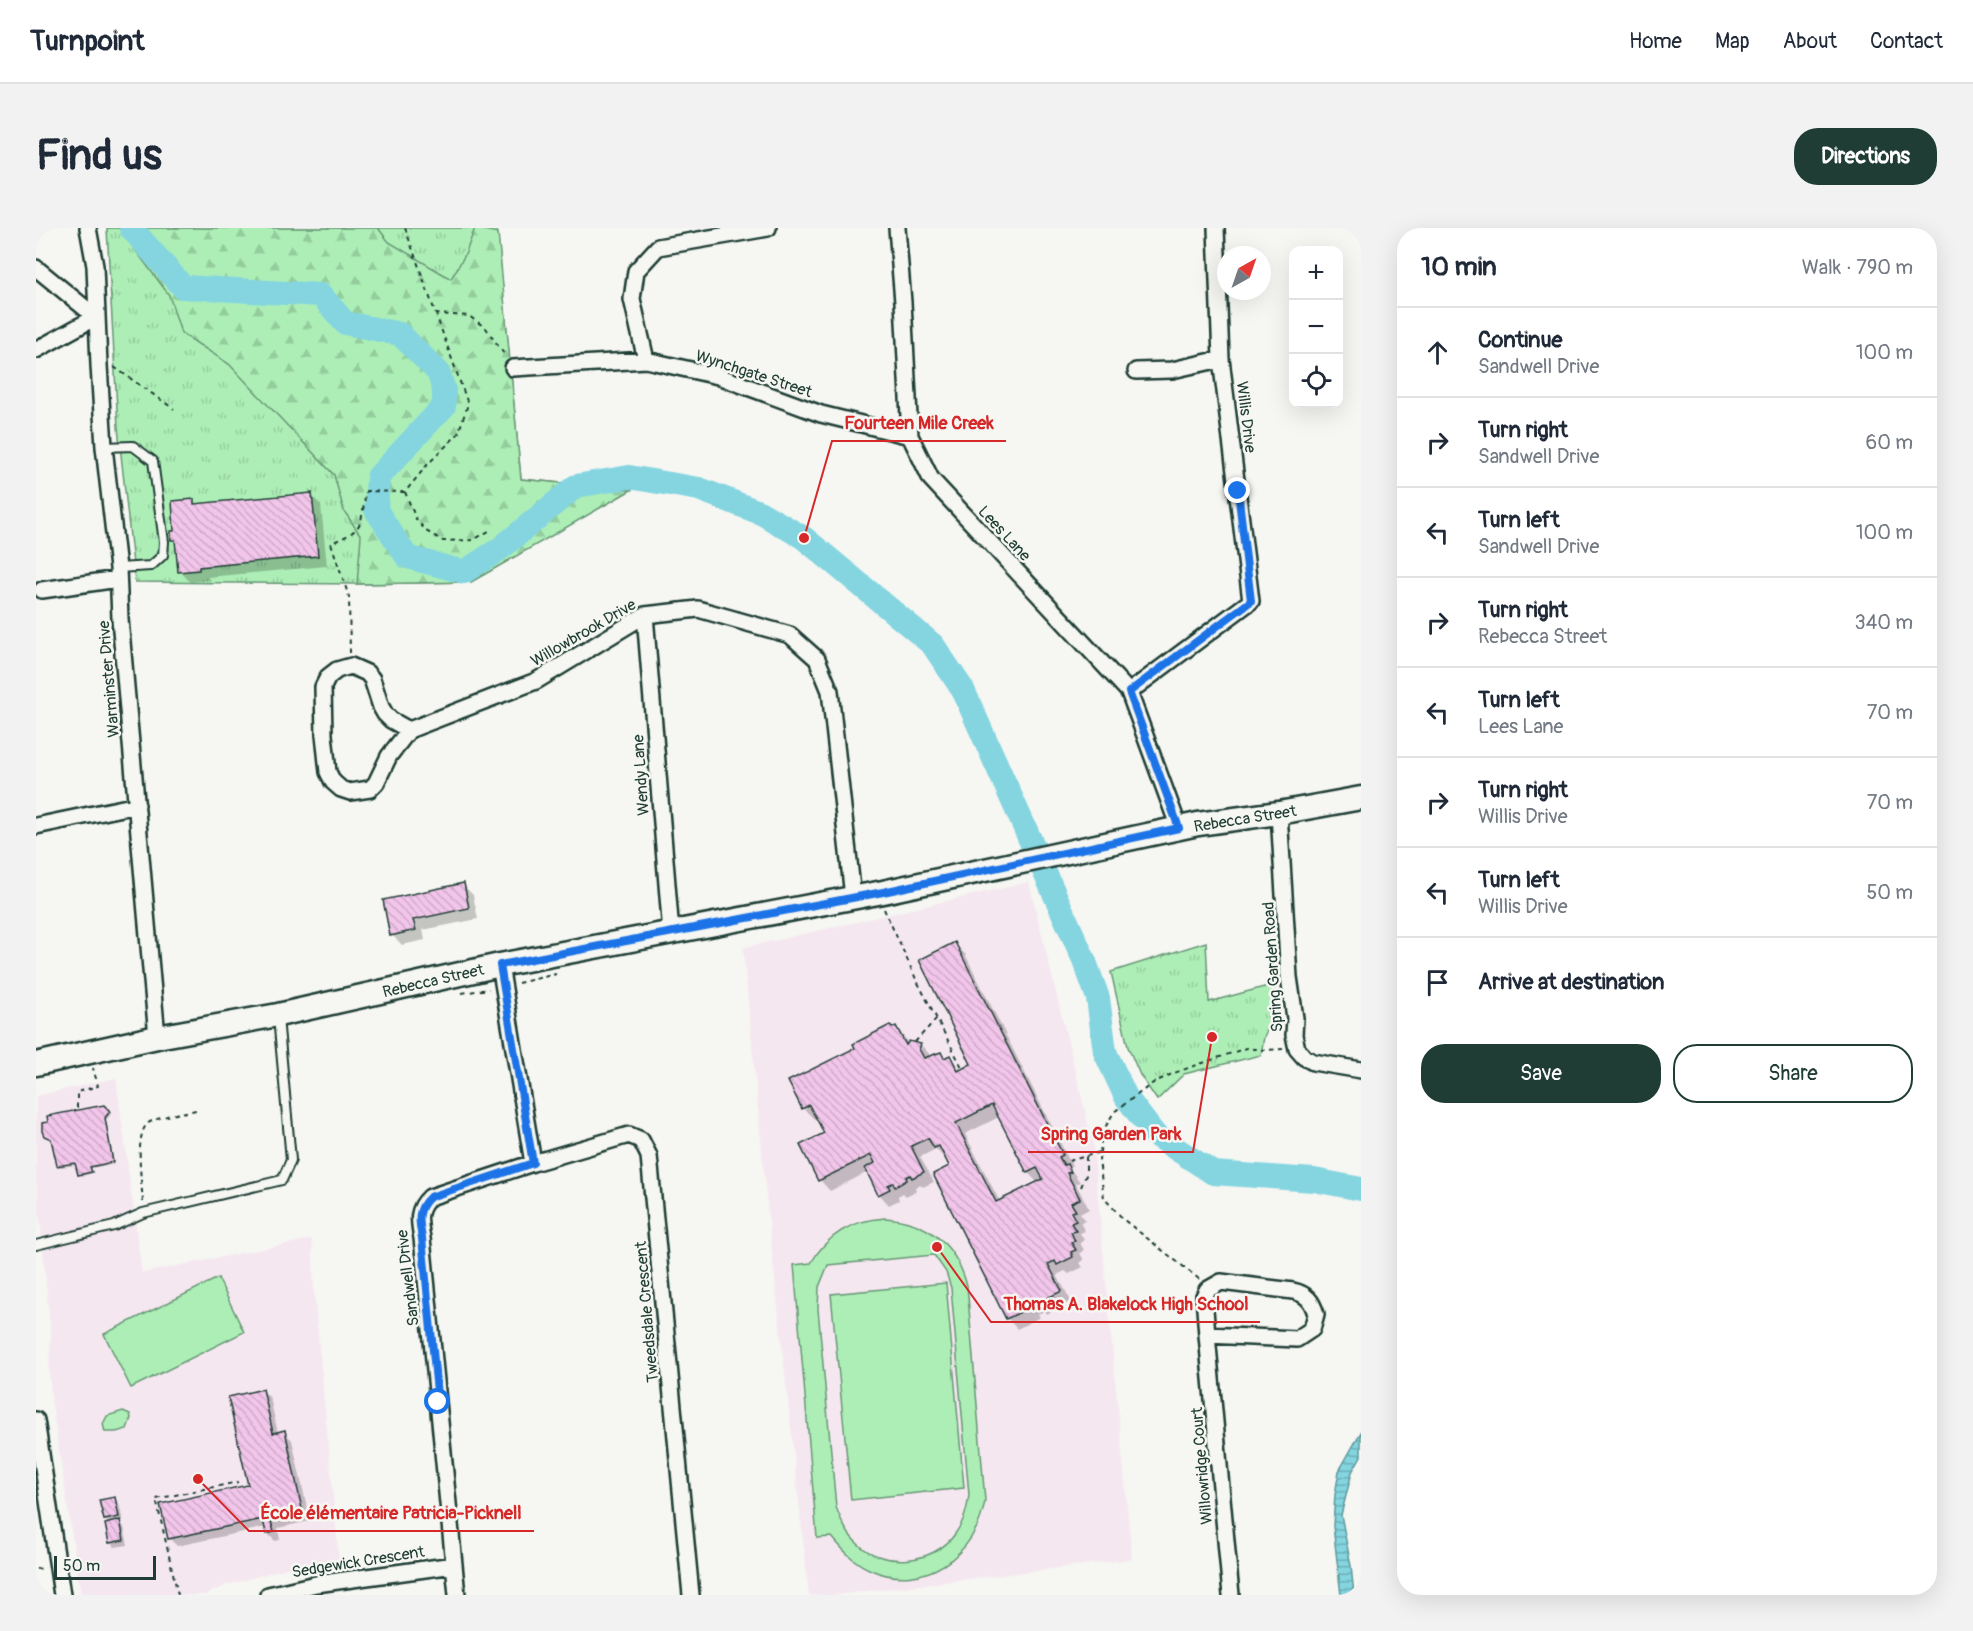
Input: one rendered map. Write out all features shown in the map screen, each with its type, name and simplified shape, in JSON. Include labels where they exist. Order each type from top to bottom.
[{"type":"main road","name":"Rebecca Street","points":[[36,1064],[157,1037],[278,1015],[500,965],[878,892],[1198,824],[1279,813],[1361,798]]},
{"type":"street","name":"Warminster Drive","points":[[88,228],[95,266],[104,447],[118,573],[157,1037]]},
{"type":"street","points":[[646,360],[632,299],[636,271],[657,247],[768,228]]},
{"type":"street","name":"Lees Lane","points":[[897,228],[910,436],[931,479],[1129,692],[1179,828]]},
{"type":"street","name":"Willis Drive","points":[[1129,692],[1251,601],[1221,359],[1216,228]]},
{"type":"street","points":[[36,268],[96,317],[36,350]]},
{"type":"street","points":[[1136,371],[1172,370],[1221,359]]},
{"type":"street","name":"Wynchgate Street","points":[[513,368],[646,360],[718,376],[821,414],[910,436]]},
{"type":"street","points":[[42,590],[118,573]]},
{"type":"street","name":"Willowbrook Drive","points":[[409,730],[536,681],[645,615],[698,609],[790,635],[817,659],[831,691],[853,897]]},
{"type":"street","name":"Wendy Lane","points":[[645,615],[671,933]]},
{"type":"street","points":[[351,666],[367,673],[372,679],[381,707],[386,714],[391,720],[409,730],[389,756],[376,783],[370,789],[350,792],[341,789],[333,782],[328,772],[324,735],[323,687],[328,677],[337,670],[351,666]]},
{"type":"street","points":[[36,826],[137,805]]},
{"type":"street","name":"Spring Garden Road","points":[[1279,813],[1289,977],[1297,1049],[1313,1062],[1361,1070]]},
{"type":"street","points":[[500,965],[533,1163]]},
{"type":"street","name":"Tweedsdale Crescent","points":[[533,1163],[629,1136],[641,1140],[649,1156],[692,1595]]},
{"type":"street","name":"Sandwell Drive","points":[[457,1595],[422,1238],[418,1220],[422,1205],[430,1197],[533,1163]]},
{"type":"street","points":[[1207,1335],[1297,1339],[1312,1329],[1316,1314],[1303,1293],[1221,1282],[1211,1288]]},
{"type":"street","name":"Willowridge Court","points":[[1211,1288],[1204,1296],[1231,1595]]},
{"type":"street","points":[[36,1420],[62,1595]]},
{"type":"street","name":"Sedgewick Crescent","points":[[268,1595],[322,1583],[454,1565]]},
{"type":"lane","points":[[104,447],[133,446],[153,461],[164,542],[163,555],[151,566],[118,573]]},
{"type":"lane","points":[[36,1245],[114,1226],[143,1213],[282,1180],[291,1160],[278,1015]]},
{"type":"path","points":[[405,228],[468,404],[458,434],[428,464],[405,492]]},
{"type":"path","points":[[435,314],[469,316],[478,322],[486,328],[513,368]]},
{"type":"path","points":[[98,354],[132,381],[174,409]]},
{"type":"path","points":[[351,666],[349,597],[331,543],[351,535],[360,525],[366,491],[405,492]]},
{"type":"path","points":[[405,492],[416,519],[426,531],[443,541],[473,540],[489,531]]},
{"type":"path","points":[[878,892],[886,918],[963,1069]]},
{"type":"path","points":[[915,1042],[937,1018]]},
{"type":"path","points":[[1211,1288],[1124,1220],[1104,1198],[1100,1152],[1102,1133],[1114,1112],[1153,1083],[1174,1073],[1246,1048],[1297,1049]]},
{"type":"path","points":[[77,1108],[77,1092],[98,1086],[93,1066]]},
{"type":"path","points":[[143,1213],[140,1143],[142,1131],[148,1122],[200,1109]]},
{"type":"path","points":[[1069,1161],[1100,1152]]},
{"type":"path","points":[[1081,1187],[1086,1175],[1086,1155]]},
{"type":"path","points":[[177,1595],[156,1499],[238,1482]]},
{"type":"shaded area","points":[[1029,882],[1093,1144],[1132,1559],[835,1595],[809,1595],[768,1215],[743,948]]},
{"type":"shaded area","points":[[116,1078],[142,1273],[312,1239],[314,1291],[339,1561],[286,1568],[227,1585],[205,1595],[81,1595],[51,1397],[49,1368],[51,1335],[36,1179],[36,1096]]},
{"type":"green space","points":[[107,228],[497,228],[521,479],[631,490],[471,582],[357,584],[135,582],[118,427]]},
{"type":"green space","points":[[119,228],[378,228],[389,242],[451,279],[465,255],[475,228],[498,233],[521,479],[631,490],[471,582],[357,584],[361,536],[344,511],[334,475],[229,364],[181,333],[169,295]]},
{"type":"green space","points":[[1206,942],[1209,1002],[1275,984],[1273,1017],[1264,1037],[1261,1055],[1184,1074],[1157,1100],[1140,1075],[1128,1047],[1111,972]]},
{"type":"green space","points":[[873,1219],[900,1220],[914,1224],[938,1237],[955,1258],[967,1285],[985,1501],[980,1520],[971,1538],[959,1553],[928,1573],[910,1577],[891,1576],[871,1570],[854,1560],[832,1537],[817,1538],[794,1265],[811,1263],[817,1253],[833,1237],[852,1226]],"holes":[[[934,1255],[946,1272],[951,1288],[969,1495],[967,1506],[963,1520],[955,1534],[934,1552],[908,1560],[880,1557],[853,1539],[844,1526],[836,1507],[818,1309],[819,1287],[828,1265]]]},
{"type":"green space","points":[[218,1278],[244,1332],[131,1388],[104,1334]]},
{"type":"green space","points":[[946,1283],[964,1488],[851,1500],[831,1294]]},
{"type":"green space","points":[[123,1411],[130,1414],[131,1418],[127,1429],[105,1432],[103,1424],[107,1416]]},
{"type":"water","points":[[1361,1432],[1361,1456],[1352,1472],[1341,1515],[1354,1595],[1341,1595],[1333,1526],[1335,1495],[1339,1471]]},
{"type":"building","points":[[312,493],[318,556],[199,567],[199,570],[178,572],[175,540],[171,540],[171,531],[174,531],[172,501],[194,499],[194,504]]},
{"type":"building","points":[[464,883],[469,908],[413,920],[416,930],[390,936],[383,900]]},
{"type":"building","points":[[955,942],[1063,1155],[1059,1157],[1064,1165],[1067,1164],[1071,1172],[1067,1173],[1080,1199],[1071,1203],[1076,1211],[1071,1212],[1076,1221],[1071,1223],[1076,1231],[1071,1232],[1075,1241],[1071,1242],[1076,1250],[1071,1252],[1073,1257],[1057,1265],[1055,1261],[1048,1264],[1062,1291],[1035,1304],[1033,1301],[1029,1303],[1031,1307],[1006,1319],[933,1174],[949,1166],[939,1146],[934,1148],[928,1138],[911,1146],[924,1172],[912,1178],[910,1175],[906,1177],[907,1180],[895,1187],[893,1183],[888,1185],[890,1189],[878,1195],[865,1168],[875,1163],[871,1155],[818,1181],[800,1145],[824,1133],[809,1105],[802,1109],[788,1081],[855,1048],[853,1044],[890,1025],[892,1028],[896,1026],[906,1045],[909,1041],[921,1044],[919,1049],[924,1058],[941,1052],[944,1058],[950,1055],[958,1071],[971,1064],[919,960]],"holes":[[[992,1105],[1027,1173],[1037,1168],[1043,1179],[996,1202],[956,1123]]]},
{"type":"building","points":[[104,1105],[110,1111],[105,1118],[113,1162],[90,1167],[92,1172],[78,1175],[75,1163],[57,1166],[51,1139],[44,1136],[42,1131],[42,1123],[48,1122],[47,1116]]},
{"type":"building","points":[[263,1389],[273,1433],[285,1430],[303,1514],[271,1521],[274,1532],[266,1534],[263,1519],[168,1539],[160,1504],[248,1485],[228,1397]]},
{"type":"building","points":[[115,1497],[119,1517],[104,1520],[99,1500]]},
{"type":"building","points":[[120,1520],[124,1540],[109,1543],[105,1524]]},
{"type":"waterway","points":[[131,228],[183,287],[321,295],[345,323],[400,334],[438,372],[444,390],[444,406],[378,477],[376,510],[407,557],[464,572],[501,548],[576,486],[629,477],[699,489],[761,513],[804,538],[933,645],[963,690],[1085,962],[1098,998],[1105,1052],[1126,1097],[1155,1135],[1213,1173],[1314,1180],[1361,1189]]},
{"type":"place","name":"Fourteen Mile Creek","points":[[804,538]]},
{"type":"place","name":"Spring Garden Park","points":[[1212,1037]]},
{"type":"place","name":"Thomas A. Blakelock High School","points":[[937,1247]]},
{"type":"place","name":"École élémentaire Patricia-Picknell","points":[[198,1479]]},
{"type":"route","points":[[438,1402],[422,1238],[418,1220],[422,1205],[430,1197],[533,1163],[500,965],[883,892],[1179,828],[1129,692],[1251,601],[1238,491]]}]
